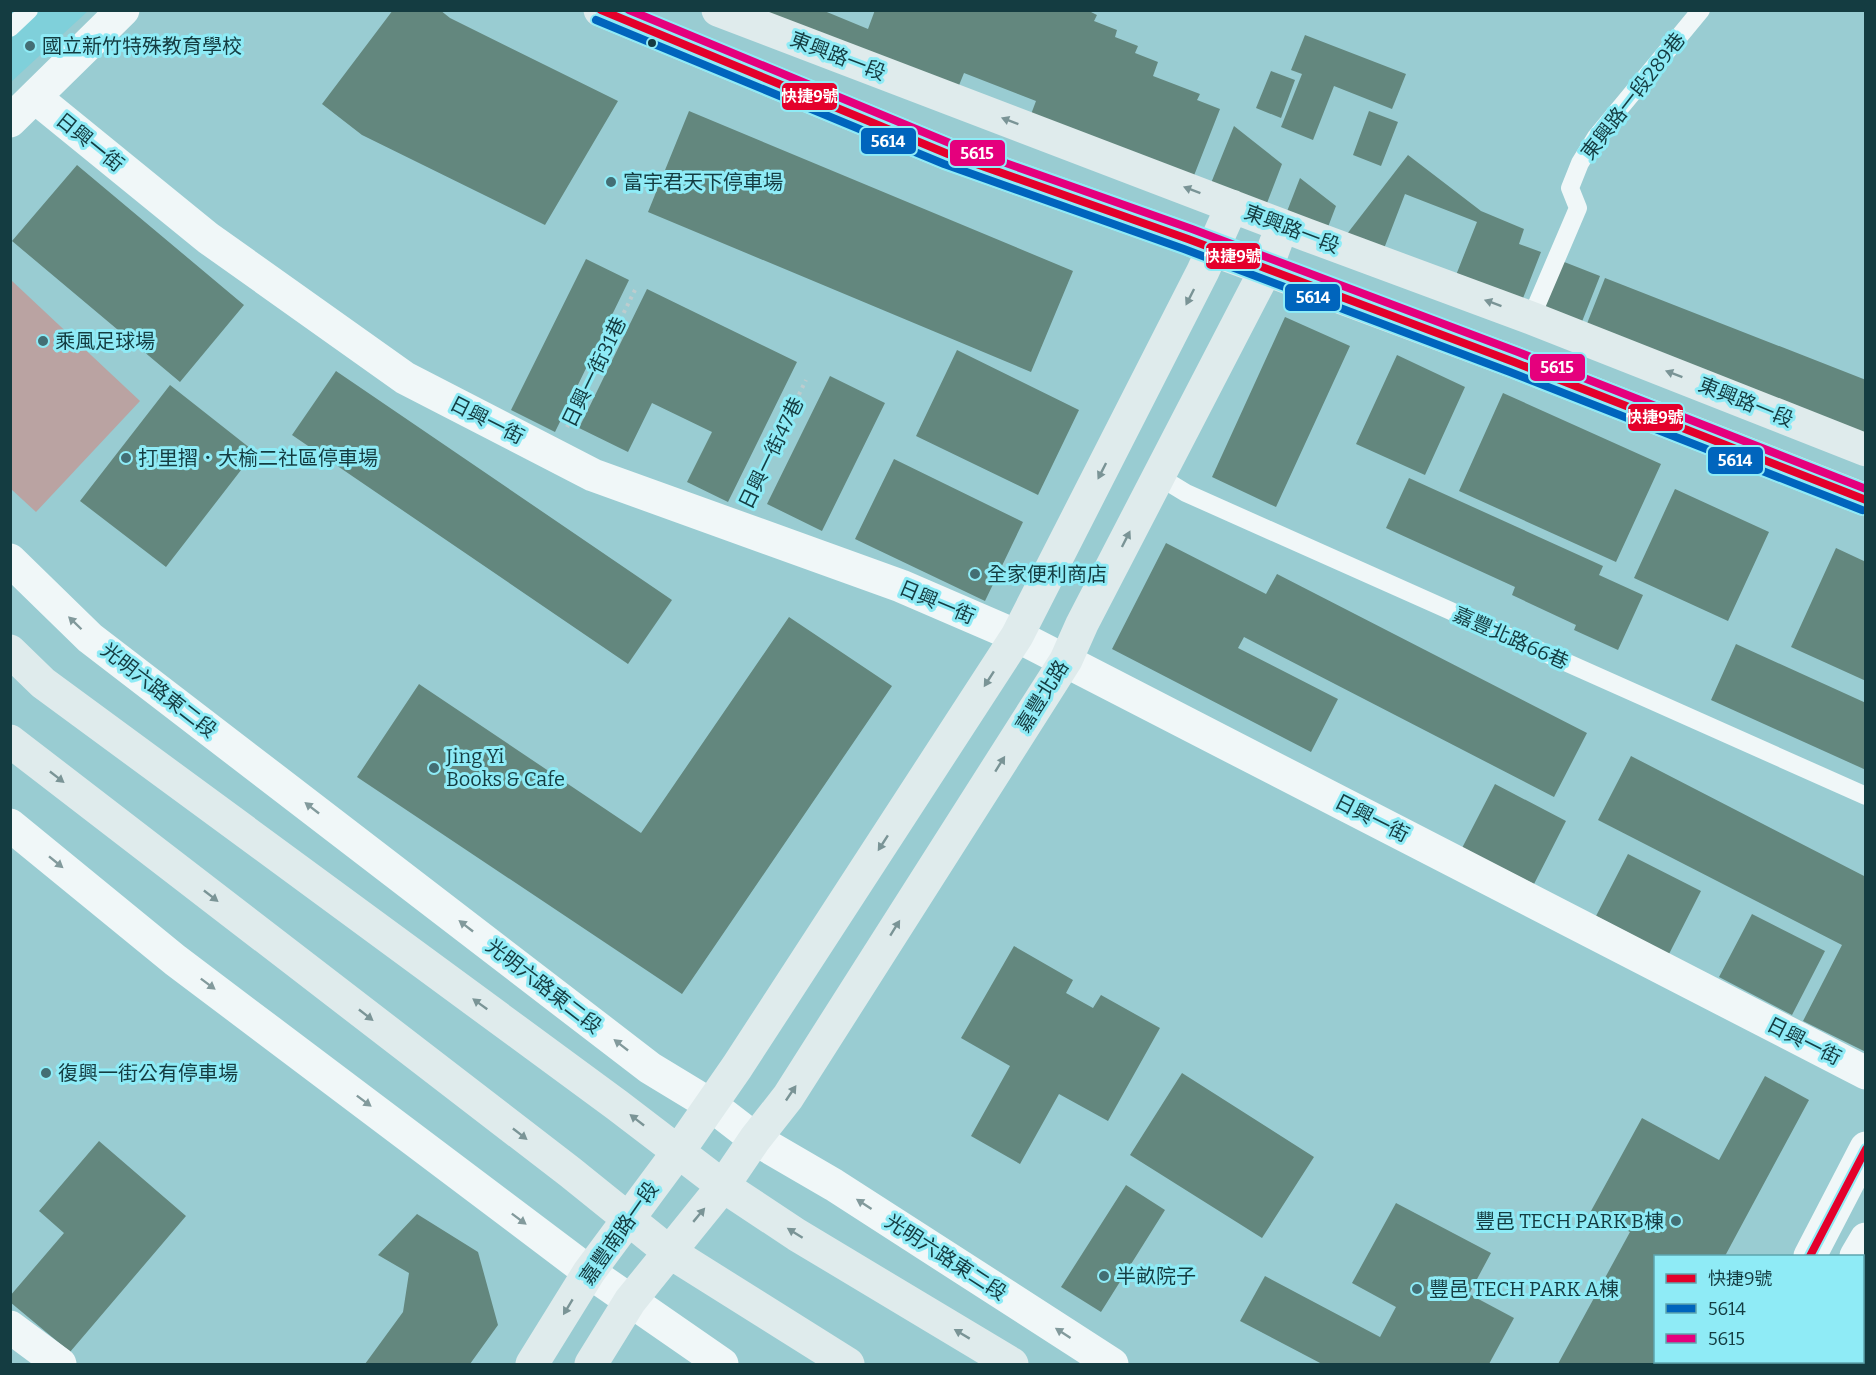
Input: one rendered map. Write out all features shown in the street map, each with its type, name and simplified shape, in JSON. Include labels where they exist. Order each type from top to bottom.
[{"type":"street","points":[[10,121],[36,98],[123,10]]},
{"type":"street","points":[[600,10],[948,153],[1188,239],[1514,362],[1866,500]]},
{"type":"street","name":"東興路一段","points":[[718,10],[1282,226],[1531,318],[1866,450]]},
{"type":"street","name":"日興一街","points":[[36,98],[208,238],[405,378],[593,475],[901,586],[1017,636],[1866,1073]]},
{"type":"street","points":[[711,1105],[1017,636],[1213,250],[1232,206]]},
{"type":"street","name":"嘉豐北路","points":[[755,1139],[788,1097],[1066,660],[1082,624],[1266,269],[1282,226]]},
{"type":"street","name":"光明六路東二段","points":[[10,560],[90,638],[650,1068],[711,1105],[755,1139],[834,1185],[1112,1365]]},
{"type":"street","points":[[10,651],[43,683],[617,1105],[723,1186],[797,1235],[1012,1365]]},
{"type":"street","points":[[10,741],[570,1172],[668,1251],[848,1365]]},
{"type":"street","points":[[10,825],[175,960],[589,1272],[722,1365]]},
{"type":"street","name":"嘉豐南路一段","points":[[532,1365],[589,1272],[711,1105]]},
{"type":"street","points":[[591,1365],[630,1301],[668,1251],[723,1186],[755,1139]]},
{"type":"street","points":[[1811,1255],[1866,1148]]},
{"type":"street","points":[[1857,1255],[1866,1239]]},
{"type":"street","points":[[10,1327],[60,1365]]},
{"type":"lane","points":[[10,28],[29,10]]},
{"type":"lane","name":"東興路一段289巷","points":[[1531,318],[1578,208],[1570,188],[1580,163],[1596,137],[1701,10]]},
{"type":"lane","name":"嘉豐北路66巷","points":[[1158,476],[1186,493],[1866,796]]},
{"type":"path","name":"日興一街31巷","points":[[554,455],[635,290]]},
{"type":"path","name":"日興一街47巷","points":[[735,527],[806,380]]},
{"type":"shaded area","name":"國立新竹特殊教育學校","points":[[11,11],[88,11],[11,82]]},
{"type":"shaded area","name":"乘風足球場","points":[[11,280],[140,401],[36,512],[11,489]]},
{"type":"building","points":[[393,10],[440,10],[450,18],[618,101],[545,225],[362,135],[322,104]]},
{"type":"building","points":[[783,10],[822,10],[868,29],[875,10],[1087,10],[1097,15],[1094,21],[1117,30],[1115,37],[1138,46],[1135,53],[1158,62],[1153,76],[1200,94],[1197,100],[1220,109],[1186,196],[1024,133],[1036,101],[964,73],[951,105],[749,15]]},
{"type":"building","points":[[1305,35],[1406,74],[1392,109],[1334,86],[1313,140],[1281,127],[1302,74],[1291,70]]},
{"type":"building","points":[[1271,71],[1295,80],[1281,118],[1256,108]]},
{"type":"building","points":[[689,111],[1073,271],[1031,372],[648,212]]},
{"type":"building","points":[[1369,111],[1398,122],[1381,166],[1353,155]]},
{"type":"building","points":[[1234,126],[1282,164],[1259,224],[1203,203]]},
{"type":"building","points":[[1408,155],[1481,211],[1524,229],[1519,244],[1541,252],[1513,324],[1447,298],[1477,222],[1405,194],[1380,259],[1340,243]]},
{"type":"building","points":[[77,165],[244,305],[180,382],[12,241]]},
{"type":"building","points":[[1300,178],[1336,206],[1320,248],[1279,232]]},
{"type":"building","points":[[1549,256],[1600,276],[1572,347],[1522,327]]},
{"type":"building","points":[[586,259],[629,280],[555,432],[511,410]]},
{"type":"building","points":[[1605,278],[1866,380],[1866,461],[1577,349]]},
{"type":"building","points":[[647,289],[797,362],[728,502],[687,482],[712,432],[652,403],[628,452],[579,428]]},
{"type":"building","points":[[1285,317],[1350,346],[1276,507],[1212,477]]},
{"type":"building","points":[[957,350],[1079,410],[1038,495],[916,436]]},
{"type":"building","points":[[1397,355],[1465,387],[1425,475],[1356,444]]},
{"type":"building","points":[[336,371],[672,600],[628,664],[292,435]]},
{"type":"building","points":[[830,376],[885,403],[822,531],[767,504]]},
{"type":"building","points":[[170,385],[255,452],[166,567],[80,501]]},
{"type":"building","points":[[1503,393],[1661,464],[1616,562],[1459,491]]},
{"type":"building","points":[[894,459],[1023,522],[985,601],[855,539]]},
{"type":"building","points":[[1409,478],[1603,566],[1599,575],[1643,595],[1618,650],[1574,630],[1576,625],[1512,595],[1515,587],[1386,528]]},
{"type":"building","points":[[1675,489],[1769,532],[1728,621],[1634,578]]},
{"type":"building","points":[[1166,543],[1266,594],[1277,574],[1587,733],[1554,797],[1244,637],[1238,648],[1338,699],[1311,752],[1112,649]]},
{"type":"building","points":[[1836,548],[1866,562],[1866,681],[1791,647]]},
{"type":"building","points":[[789,617],[892,686],[682,994],[357,777],[419,684],[641,833]]},
{"type":"building","points":[[1736,644],[1866,703],[1866,770],[1711,700]]},
{"type":"building","points":[[1631,756],[1866,877],[1866,1052],[1803,1021],[1842,945],[1598,820]]},
{"type":"building","points":[[1495,784],[1566,821],[1534,884],[1462,848]]},
{"type":"building","points":[[1628,854],[1701,891],[1669,954],[1596,916]]},
{"type":"building","points":[[1752,914],[1825,951],[1792,1015],[1719,977]]},
{"type":"building","points":[[1014,946],[1073,980],[1066,993],[1093,1008],[1101,995],[1160,1028],[1108,1121],[1059,1094],[1020,1164],[971,1136],[1010,1066],[961,1038]]},
{"type":"building","points":[[1182,1073],[1314,1157],[1262,1238],[1130,1155]]},
{"type":"building","name":"豐邑 TECH PARK B棟","points":[[1765,1076],[1809,1100],[1726,1255],[1654,1255],[1654,1363],[1667,1363],[1558,1364],[1630,1232],[1591,1211],[1642,1118],[1719,1160]]},
{"type":"building","points":[[99,1141],[186,1216],[70,1352],[10,1302],[10,1296],[64,1233],[39,1211]]},
{"type":"building","points":[[1126,1185],[1165,1210],[1101,1312],[1061,1287]]},
{"type":"building","name":"豐邑 TECH PARK A棟","points":[[1396,1203],[1491,1253],[1469,1294],[1514,1318],[1489,1364],[1322,1364],[1240,1321],[1265,1276],[1380,1337],[1396,1307],[1352,1283]]},
{"type":"building","points":[[417,1214],[478,1252],[498,1325],[470,1364],[365,1364],[403,1312],[409,1273],[378,1255]]},
{"type":"transit line","name":"快捷9號","points":[[601,10],[948,154],[1188,239],[1514,362],[1866,500]]},
{"type":"transit line","name":"5615","points":[[629,10],[952,144],[1192,229],[1518,352],[1866,489]]},
{"type":"transit line","name":"5614","points":[[596,20],[944,164],[1184,249],[1510,372],[1862,510]]},
{"type":"transit line","name":"快捷9號","points":[[1811,1255],[1866,1149]]},
{"type":"place","name":"國立新竹特殊教育學校","points":[[30,46]]},
{"type":"place","name":"富宇君天下停車場","points":[[611,182]]},
{"type":"place","name":"乘風足球場","points":[[43,341]]},
{"type":"place","name":"打里摺．大榆二社區停車場","points":[[126,458]]},
{"type":"place","name":"全家便利商店","points":[[975,574]]},
{"type":"place","name":"Jing Yi Books & Cafe","points":[[434,768]]},
{"type":"place","name":"復興一街公有停車場","points":[[46,1073]]},
{"type":"place","name":"豐邑 TECH PARK B棟","points":[[1676,1221]]},
{"type":"place","name":"半畝院子","points":[[1104,1276]]},
{"type":"place","name":"豐邑 TECH PARK A棟","points":[[1417,1289]]}]
